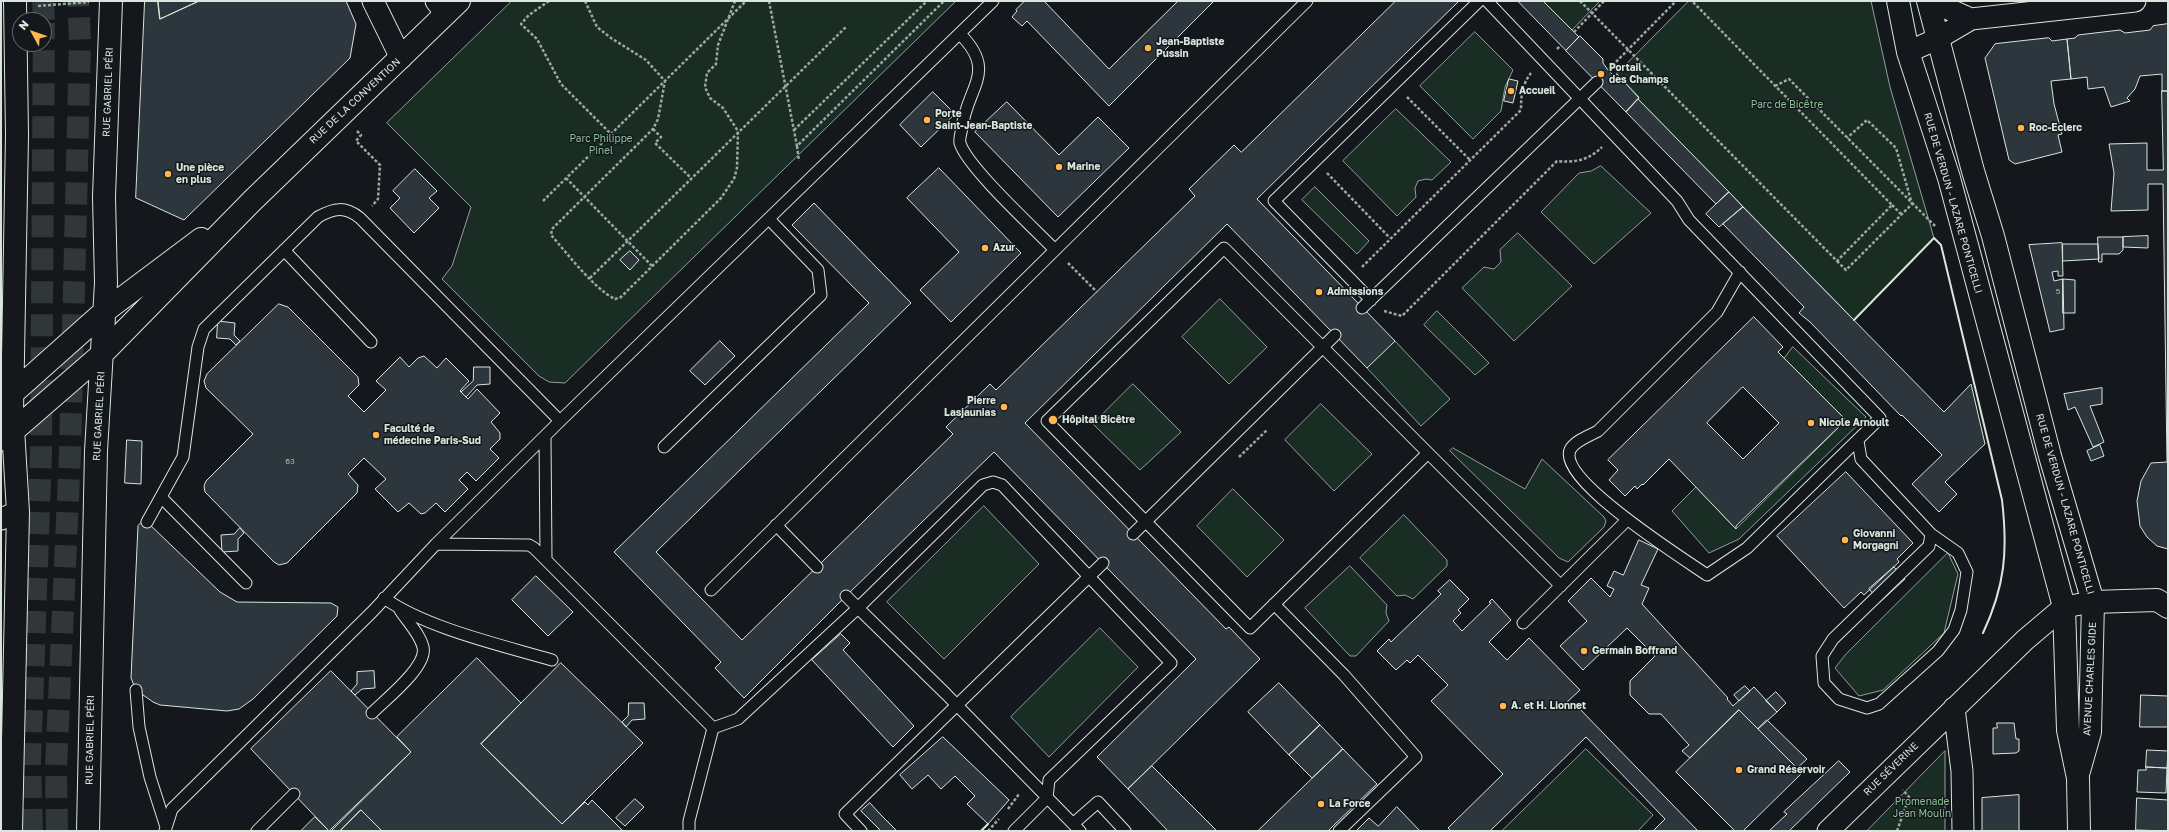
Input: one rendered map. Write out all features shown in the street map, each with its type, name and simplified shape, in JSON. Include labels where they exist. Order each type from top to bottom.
[{"type":"main road","name":"RUE GABRIEL PÉRI","points":[[88,831],[96,467],[105,311],[103,1]]},
{"type":"main road","name":"RUE DE VERDUN - LAZARE PONTICELLI","points":[[1898,1],[1908,52],[1949,178],[2064,607]]},
{"type":"main road","name":"RUE DE VERDUN - LAZARE PONTICELLI","points":[[1929,1],[1937,39],[1994,236],[2050,456],[2094,602]]},
{"type":"main road","points":[[11,4],[17,135],[6,399],[10,515],[11,831]]},
{"type":"main road","name":"RUE DE LA CONVENTION","points":[[7,437],[102,354],[252,201],[401,58],[447,5]]},
{"type":"main road","name":"RUE DE LA CONVENTION","points":[[6,399],[105,311],[252,201]]},
{"type":"main road","points":[[2094,602],[2164,602]]},
{"type":"main road","name":"AVENUE CHARLES GIDE","points":[[2078,778],[2090,732],[2094,602]]},
{"type":"main road","name":"AVENUE CHARLES GIDE","points":[[2064,607],[2068,730],[2078,778],[2080,831]]},
{"type":"street","points":[[373,1],[401,58]]},
{"type":"street","points":[[1929,1],[1971,20]]},
{"type":"street","points":[[1908,52],[1937,39],[1971,20],[2135,1]]},
{"type":"street","name":"RUE DE VERDUN - LAZARE PONTICELLI","points":[[2064,607],[2094,602]]},
{"type":"street","name":"RUE SÉVERINE","points":[[1828,831],[2025,640],[2064,607]]},
{"type":"street","points":[[1954,708],[1962,771],[1963,831]]},
{"type":"lane","points":[[165,829],[172,809],[372,612],[436,544],[560,421],[993,1]]},
{"type":"lane","points":[[711,590],[1307,1]]},
{"type":"lane","points":[[1367,296],[1274,201],[1479,1]]},
{"type":"lane","points":[[1487,1],[1581,98],[1677,201],[1689,220],[1740,272],[1880,418],[1747,548],[1707,575],[1627,520],[1573,470],[1570,450],[1578,442],[1598,431],[1717,312],[1740,272]]},
{"type":"lane","points":[[960,34],[971,44],[979,61],[979,78],[963,115],[960,143],[971,163],[1055,250]]},
{"type":"lane","points":[[1362,308],[1367,296],[1597,82]]},
{"type":"lane","points":[[148,522],[183,457],[198,347],[204,329],[318,217],[331,209],[343,209],[360,218],[560,421]]},
{"type":"lane","points":[[664,447],[821,295],[818,270],[769,219]]},
{"type":"lane","points":[[1428,453],[1250,628],[1047,421],[1224,248],[1561,586]]},
{"type":"lane","points":[[284,250],[371,342]]},
{"type":"lane","points":[[1133,534],[1335,335]]},
{"type":"lane","points":[[545,436],[546,558]]},
{"type":"lane","points":[[1858,441],[1861,459],[1931,534],[1958,552],[1967,572],[1961,610],[1954,630],[1938,651],[1879,704],[1867,708],[1838,699],[1824,683],[1822,656],[1833,639],[1929,546],[1931,534]]},
{"type":"lane","points":[[713,728],[738,719],[858,608],[983,485],[993,482],[1002,485],[1171,663],[1049,780],[1047,798],[1014,831]]},
{"type":"lane","points":[[162,498],[246,584]]},
{"type":"lane","points":[[1522,623],[1627,520]]},
{"type":"lane","points":[[776,525],[817,567]]},
{"type":"lane","points":[[436,544],[529,545],[546,558],[713,728]]},
{"type":"lane","points":[[861,831],[845,814],[1102,563]]},
{"type":"lane","points":[[846,596],[957,706],[1076,828],[1098,802],[1125,831]]},
{"type":"lane","points":[[384,598],[400,610],[466,634],[552,660]]},
{"type":"lane","points":[[1274,604],[1344,675],[1416,757],[1339,831]]},
{"type":"lane","points":[[372,713],[420,666],[424,655],[423,645],[400,610]]},
{"type":"lane","points":[[136,690],[139,727],[150,777],[165,829]]},
{"type":"lane","points":[[689,831],[689,821],[713,728]]},
{"type":"lane","points":[[257,831],[294,794]]},
{"type":"path","points":[[11,4],[103,1]]},
{"type":"path","points":[[549,1],[529,15],[521,24],[537,39],[561,84],[610,134]]},
{"type":"path","points":[[585,1],[597,27],[611,38],[646,60],[664,81],[658,118],[653,129],[552,229],[551,235],[590,278],[609,296],[615,299],[621,297],[721,198],[729,188],[737,168],[738,132],[723,108],[710,98],[705,87],[707,73],[716,64],[718,45],[735,1]]},
{"type":"path","points":[[543,201],[746,1]]},
{"type":"path","points":[[769,1],[799,161]]},
{"type":"path","points":[[794,131],[927,1]]},
{"type":"path","points":[[797,146],[944,1]]},
{"type":"path","points":[[1580,1],[1846,270],[1912,204]]},
{"type":"path","points":[[1574,32],[1604,1]]},
{"type":"path","points":[[1608,70],[1676,1]]},
{"type":"path","points":[[1692,1],[1902,215]]},
{"type":"path","points":[[590,278],[785,85],[846,27]]},
{"type":"path","points":[[1367,296],[1356,273],[1521,110],[1521,94],[1524,83],[1561,45]]},
{"type":"path","points":[[1775,86],[1789,79],[1935,226]]},
{"type":"path","points":[[1394,84],[1470,160]]},
{"type":"path","points":[[340,115],[361,134],[356,140],[380,165],[378,199],[360,218]]},
{"type":"path","points":[[1847,138],[1867,120],[1896,148],[1912,204]]},
{"type":"path","points":[[653,129],[661,137],[655,142],[691,178]]},
{"type":"path","points":[[1381,310],[1402,316],[1557,161],[1570,163],[1589,158],[1614,134]]},
{"type":"path","points":[[1315,161],[1390,238]]},
{"type":"path","points":[[566,178],[652,266]]},
{"type":"path","points":[[1837,261],[1892,205]]},
{"type":"path","points":[[1055,250],[1097,292]]},
{"type":"path","points":[[1886,774],[1909,797],[1897,831]]},
{"type":"path","points":[[988,831],[1014,803],[1027,777]]},
{"type":"green space","name":"Parc Philippe Pinel","points":[[512,1],[956,1],[565,383],[549,382],[539,376],[442,279],[452,266],[471,207],[387,123]]},
{"type":"green space","points":[[1543,1],[1600,1],[1572,30]]},
{"type":"green space","name":"Parc de Bicêtre","points":[[1689,1],[1871,1],[1890,87],[1934,238],[1854,320],[1638,99],[1639,97],[1617,74]]},
{"type":"green space","points":[[1475,32],[1513,70],[1505,87],[1501,111],[1473,139],[1420,86]]},
{"type":"green space","points":[[1396,109],[1451,162],[1432,180],[1426,179],[1418,181],[1415,188],[1416,197],[1397,216],[1343,161]]},
{"type":"green space","points":[[1601,166],[1651,213],[1594,264],[1541,212],[1579,173],[1591,171]]},
{"type":"green space","points":[[1315,187],[1369,241],[1357,254],[1302,200]]},
{"type":"green space","points":[[1518,233],[1572,286],[1514,341],[1462,288],[1484,267],[1494,269],[1501,262],[1500,250]]},
{"type":"green space","points":[[1220,299],[1267,347],[1229,384],[1182,337]]},
{"type":"green space","points":[[1437,311],[1489,363],[1475,375],[1424,325]]},
{"type":"green space","points":[[1395,341],[1450,399],[1421,426],[1367,368]]},
{"type":"green space","points":[[1793,347],[1866,417],[1739,539],[1709,553],[1672,511],[1696,487],[1736,529],[1844,422],[1784,359]]},
{"type":"green space","points":[[1133,384],[1181,432],[1140,470],[1093,424]]},
{"type":"green space","points":[[1321,404],[1372,454],[1334,491],[1285,440]]},
{"type":"green space","points":[[1453,448],[1525,489],[1542,459],[1604,517],[1606,521],[1604,527],[1568,562],[1559,558],[1450,451]]},
{"type":"green space","points":[[1233,489],[1284,540],[1247,577],[1197,526]]},
{"type":"green space","points":[[984,506],[1039,564],[944,659],[887,602]]},
{"type":"green space","points":[[1404,515],[1447,560],[1447,566],[1413,599],[1405,595],[1397,596],[1360,558]]},
{"type":"green space","points":[[1948,553],[1958,574],[1944,633],[1883,690],[1859,696],[1835,668],[1846,654]]},
{"type":"green space","points":[[1350,566],[1387,605],[1386,613],[1389,621],[1356,656],[1350,656],[1305,608]]},
{"type":"green space","points":[[1100,628],[1138,667],[1049,757],[1011,717]]},
{"type":"green space","points":[[1586,749],[1653,815],[1638,831],[1502,831]]},
{"type":"green space","name":"Promenade Jean Moulin","points":[[1945,751],[1945,831],[1867,831]]},
{"type":"building","points":[[145,1],[158,1],[160,19],[199,1],[346,1],[356,24],[350,58],[184,220],[136,198]]},
{"type":"building","points":[[158,1],[199,1],[160,19]]},
{"type":"building","name":"Jean-Baptiste Pussin","points":[[1025,1],[1044,1],[1109,69],[1178,1],[1214,1],[1109,106],[1027,21],[1022,26],[1012,17],[1017,11],[1016,10]]},
{"type":"building","name":"Pierre Lasjaunias","points":[[1396,1],[1459,1],[1257,199],[1395,341],[1367,368],[1227,224],[1025,423],[1226,629],[1229,627],[1260,659],[1128,789],[1097,757],[1196,659],[994,452],[744,698],[715,668],[721,662],[614,552],[869,303],[792,225],[814,203],[911,303],[656,552],[742,640],[953,434],[946,427],[990,384],[996,390],[1195,196],[1189,189],[1234,145],[1241,152]]},
{"type":"building","points":[[1518,1],[1543,1],[1579,37],[1566,50]]},
{"type":"building","points":[[2168,24],[2168,91],[2162,91],[2162,74],[2140,76],[2135,89],[2127,98],[2130,101],[2111,107],[2104,87],[2088,89],[2087,77],[2071,79],[2067,39],[2075,38],[2078,35],[2120,30],[2125,33],[2150,30],[2153,26]]},
{"type":"building","name":"Portail des Champs","points":[[1580,36],[1603,59],[1603,63],[1608,70],[1613,75],[1617,74],[1639,98],[1626,112],[1566,51]]},
{"type":"building","points":[[2049,38],[2052,41],[2067,39],[2071,79],[2051,81],[2054,104],[2062,134],[2058,135],[2062,152],[2015,164],[2009,160],[1985,58],[1995,44]]},
{"type":"building","name":"Accueil","points":[[1509,79],[1518,81],[1513,103],[1504,101]]},
{"type":"building","points":[[2162,91],[2168,91],[2168,549],[2157,546],[2147,537],[2140,526],[2137,501],[2141,481],[2151,463],[2167,462],[2163,184],[2148,184],[2148,210],[2111,211],[2114,173],[2109,144],[2147,143],[2147,170],[2163,170]]},
{"type":"building","name":"Porte Saint-Jean-Baptiste","points":[[933,92],[955,114],[921,147],[900,125]]},
{"type":"building","points":[[1638,99],[1729,192],[1716,204],[1626,112]]},
{"type":"building","name":"Marine","points":[[1007,102],[1059,155],[1098,117],[1129,148],[1058,217],[975,132]]},
{"type":"building","name":"Azur","points":[[939,168],[1021,253],[951,322],[920,290],[959,252],[907,198]]},
{"type":"building","points":[[415,169],[437,191],[429,198],[439,208],[414,233],[390,208],[400,198],[393,191]]},
{"type":"building","points":[[1729,192],[1743,207],[1719,227],[1706,214]]},
{"type":"building","points":[[1743,207],[1944,412],[1971,384],[1985,444],[1945,482],[1957,494],[1939,512],[1912,484],[1942,455],[1902,415],[1901,416],[1810,322],[1799,313],[1804,307],[1723,224]]},
{"type":"building","points":[[2148,236],[2148,248],[2123,247],[2123,237]]},
{"type":"building","points":[[2098,237],[2123,237],[2123,250],[2119,254],[2102,254],[2102,262],[2099,262]]},
{"type":"building","points":[[2062,243],[2063,276],[2058,276],[2058,271],[2052,272],[2054,281],[2063,279],[2064,329],[2050,332],[2029,245]]},
{"type":"building","points":[[2063,244],[2098,244],[2099,259],[2063,261]]},
{"type":"building","points":[[630,251],[639,260],[630,270],[620,260]]},
{"type":"building","points":[[2063,279],[2075,280],[2075,313],[2063,313]]},
{"type":"building","name":"Faculté de médecine Paris-Sud","points":[[279,304],[288,307],[358,377],[359,385],[348,396],[364,412],[386,390],[376,381],[400,357],[409,367],[418,358],[424,356],[437,368],[446,358],[469,381],[460,391],[468,399],[477,389],[500,413],[491,422],[500,433],[500,439],[490,449],[499,458],[476,481],[467,472],[459,480],[468,489],[445,512],[436,503],[425,513],[421,514],[409,503],[398,512],[375,489],[386,479],[364,458],[348,474],[358,485],[357,493],[287,563],[279,565],[274,562],[205,492],[204,486],[206,481],[253,434],[206,388],[204,381],[207,374]]},
{"type":"building","name":"Nicole Arnoult","points":[[1754,317],[1783,347],[1778,352],[1846,420],[1736,526],[1736,529],[1669,459],[1643,485],[1642,484],[1637,489],[1635,486],[1625,496],[1609,480],[1618,470],[1608,460]],"holes":[[[1743,387],[1779,423],[1743,459],[1707,423]]]},
{"type":"building","points":[[218,321],[235,323],[234,335],[240,341],[236,345],[230,339],[217,338]]},
{"type":"building","points":[[720,341],[735,356],[705,385],[690,371]]},
{"type":"building","points":[[474,367],[490,367],[490,384],[477,385],[466,397],[461,392],[473,381]]},
{"type":"building","points":[[2102,388],[2102,404],[2090,406],[2104,442],[2093,447],[2075,407],[2068,410],[2064,394]]},
{"type":"building","points":[[127,440],[142,441],[141,484],[125,483]]},
{"type":"building","points":[[2100,445],[2104,456],[2091,461],[2087,451]]},
{"type":"building","name":"Giovanni Morgagni","points":[[1846,472],[1913,543],[1897,559],[1899,562],[1864,595],[1861,592],[1844,608],[1777,536]]},
{"type":"building","points":[[143,521],[147,522],[220,592],[237,602],[331,603],[338,607],[337,616],[253,699],[239,709],[227,711],[160,705],[153,702],[136,690],[131,678],[138,526]]},
{"type":"building","points":[[240,528],[244,533],[238,539],[238,551],[222,552],[221,535],[234,534]]},
{"type":"building","name":"Germain Boffrand","points":[[1639,540],[1658,549],[1641,585],[1649,588],[1642,604],[1728,698],[1727,699],[1733,706],[1754,687],[1777,712],[1758,729],[1739,710],[1690,758],[1682,751],[1689,745],[1661,714],[1649,714],[1630,695],[1630,681],[1655,656],[1627,628],[1583,670],[1560,646],[1587,621],[1568,601],[1591,578],[1610,597],[1614,589],[1607,586],[1614,571],[1623,575]]},
{"type":"building","points":[[1894,567],[1905,579],[1880,602],[1869,589]]},
{"type":"building","points":[[536,576],[573,612],[548,636],[512,600]]},
{"type":"building","name":"A. et H. Lionnet","points":[[1450,580],[1469,599],[1458,610],[1461,613],[1453,621],[1462,631],[1491,603],[1489,602],[1492,599],[1511,620],[1489,642],[1507,660],[1529,638],[1580,690],[1566,703],[1571,709],[1575,704],[1698,831],[1653,831],[1665,819],[1586,737],[1490,831],[1451,831],[1448,828],[1503,774],[1431,701],[1448,685],[1418,655],[1410,663],[1407,660],[1396,670],[1377,651],[1389,639],[1391,642],[1441,594],[1438,591]]},
{"type":"building","points":[[841,634],[850,643],[843,650],[914,726],[893,747],[812,660]]},
{"type":"building","points":[[477,658],[521,703],[481,744],[562,824],[585,802],[588,805],[592,800],[623,831],[382,831],[361,810],[340,831],[331,831],[411,752],[397,737]]},
{"type":"building","points":[[561,663],[643,743],[562,824],[481,744]]},
{"type":"building","points":[[331,671],[411,752],[329,831],[251,749]]},
{"type":"building","points":[[374,671],[375,688],[362,689],[355,695],[351,691],[357,684],[357,672]]},
{"type":"building","points":[[1279,683],[1320,725],[1289,755],[1248,712]]},
{"type":"building","points":[[1745,686],[1750,691],[1739,701],[1734,695]]},
{"type":"building","points":[[1776,692],[1786,703],[1777,712],[1766,701]]},
{"type":"building","points":[[2141,695],[2168,696],[2168,727],[2140,727]]},
{"type":"building","points":[[629,703],[644,703],[645,719],[632,720],[626,727],[622,722],[628,716]]},
{"type":"building","name":"Grand Réservoir","points":[[1739,710],[1802,773],[1743,831],[1735,831],[1676,772]]},
{"type":"building","points":[[1767,720],[1807,759],[1797,768],[1758,729]]},
{"type":"building","points":[[1997,723],[2014,723],[2016,739],[2019,739],[2019,751],[2016,753],[1993,754],[1993,728],[1997,728]]},
{"type":"building","points":[[1320,725],[1343,749],[1312,778],[1289,755]]},
{"type":"building","points":[[943,737],[1009,800],[988,824],[967,804],[975,796],[955,776],[941,789],[928,775],[912,789],[900,775]]},
{"type":"building","name":"La Force","points":[[1343,749],[1377,784],[1328,831],[1258,831]]},
{"type":"building","points":[[2147,750],[2168,751],[2167,768],[2146,767]]},
{"type":"building","points":[[1839,761],[1850,772],[1789,831],[1769,831],[1787,814],[1784,812]]},
{"type":"building","points":[[1152,766],[1217,831],[1168,831],[1128,789]]},
{"type":"building","points":[[2146,767],[2167,768],[2166,793],[2137,792],[2138,770],[2146,770]]},
{"type":"building","points":[[2019,795],[2019,831],[1982,831],[1982,798]]},
{"type":"building","points":[[2137,798],[2168,800],[2168,831],[2136,830]]},
{"type":"building","points":[[635,799],[644,807],[625,826],[616,818]]},
{"type":"building","points":[[870,803],[897,831],[881,831],[861,811]]},
{"type":"building","points":[[1397,807],[1420,831],[1356,831],[1369,818],[1378,826]]},
{"type":"building","points":[[361,810],[382,831],[340,831]]},
{"type":"building","points":[[315,817],[329,831],[301,831]]},
{"type":"tunnel","points":[[43,1],[44,12]]},
{"type":"tunnel","points":[[57,831],[56,768],[70,453],[80,40],[78,1]]},
{"type":"tunnel","points":[[32,831],[30,762],[41,452],[44,52]]},
{"type":"wall","points":[[1854,320],[1934,238],[1941,245],[2002,500],[2004,518],[2005,536],[2003,568],[1996,600],[1983,633]]},
{"type":"wall","points":[[981,831],[988,824]]},
{"type":"place","name":"Jean-Baptiste Pussin","points":[[1148,48]]},
{"type":"place","name":"Portail des Champs","points":[[1601,74]]},
{"type":"place","name":"Accueil","points":[[1511,91]]},
{"type":"place","name":"Porte Saint-Jean-Baptiste","points":[[927,120]]},
{"type":"place","name":"Roc-Eclerc","points":[[2021,128]]},
{"type":"place","name":"Marine","points":[[1059,167]]},
{"type":"place","name":"Une pièce en plus","points":[[168,174]]},
{"type":"place","name":"Azur","points":[[985,248]]},
{"type":"place","name":"Admissions","points":[[1319,292]]},
{"type":"place","name":"Pierre Lasjaunias","points":[[1004,407]]},
{"type":"place","name":"Hôpital Bicêtre","points":[[1053,420]]},
{"type":"place","name":"Nicole Arnoult","points":[[1811,423]]},
{"type":"place","name":"Faculté de médecine Paris-Sud","points":[[376,435]]},
{"type":"place","name":"Giovanni Morgagni","points":[[1845,540]]},
{"type":"place","name":"Germain Boffrand","points":[[1584,651]]},
{"type":"place","name":"A. et H. Lionnet","points":[[1503,706]]},
{"type":"place","name":"Grand Réservoir","points":[[1739,770]]},
{"type":"place","name":"La Force","points":[[1321,804]]}]
